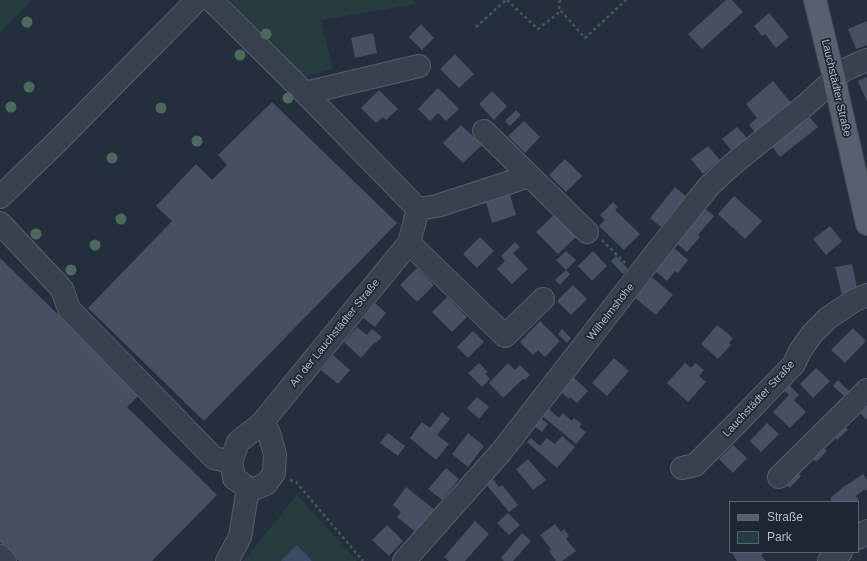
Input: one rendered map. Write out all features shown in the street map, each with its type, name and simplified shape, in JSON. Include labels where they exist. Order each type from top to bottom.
[{"type":"main road","name":"Lauchstädter Straße","points":[[815,0],[867,224]]},
{"type":"street","points":[[0,197],[59,140],[197,0]]},
{"type":"street","points":[[211,0],[305,93],[418,209],[437,206],[529,176]]},
{"type":"street","name":"Wilhelmshöhe","points":[[404,561],[501,452],[709,186],[733,164],[807,104],[844,70],[867,60]]},
{"type":"street","points":[[305,93],[419,66]]},
{"type":"street","points":[[484,131],[587,232]]},
{"type":"street","name":"An der Lauchstädter Straße","points":[[231,462],[238,442],[261,424],[409,243],[418,209]]},
{"type":"street","points":[[0,223],[62,289],[68,309],[214,458],[231,462],[234,478],[248,488],[254,489],[266,484],[274,473],[275,454],[269,433],[261,424]]},
{"type":"street","points":[[409,243],[505,336],[543,299]]},
{"type":"street","name":"Lauchstädter Straße","points":[[682,468],[695,465],[738,422],[794,364],[800,351],[812,334],[828,318],[855,300],[867,295]]},
{"type":"street","points":[[779,477],[867,390]]},
{"type":"street","points":[[228,561],[240,537],[248,488]]},
{"type":"street","points":[[829,561],[840,553]]},
{"type":"street","points":[[0,556],[5,561]]},
{"type":"path","points":[[476,27],[506,0],[538,29],[561,11]]},
{"type":"path","points":[[560,0],[558,10],[561,11],[585,38],[626,0]]},
{"type":"path","points":[[587,232],[595,234],[638,276]]},
{"type":"path","points":[[274,473],[296,482],[363,561]]},
{"type":"green space","points":[[0,0],[32,0],[0,33]]},
{"type":"green space","points":[[230,0],[413,0],[417,4],[321,20],[333,69],[304,77]]},
{"type":"green space","points":[[297,495],[357,561],[243,561]]},
{"type":"water","points":[[297,545],[312,561],[281,561]]},
{"type":"building","points":[[726,0],[732,0],[743,12],[702,49],[688,34]]},
{"type":"building","points":[[769,13],[789,37],[776,48],[765,34],[762,36],[754,26]]},
{"type":"building","points":[[867,21],[867,45],[856,49],[848,29]]},
{"type":"building","points":[[421,24],[434,38],[422,50],[409,37]]},
{"type":"building","points":[[373,33],[377,53],[355,58],[351,38]]},
{"type":"building","points":[[455,54],[474,74],[459,88],[440,69]]},
{"type":"building","points":[[867,77],[867,102],[858,81]]},
{"type":"building","points":[[773,81],[791,103],[756,133],[749,125],[757,118],[746,104]]},
{"type":"building","points":[[438,88],[459,109],[446,121],[438,113],[430,121],[418,109]]},
{"type":"building","points":[[379,90],[398,109],[386,120],[383,117],[376,123],[361,108]]},
{"type":"building","points":[[492,91],[507,106],[494,120],[479,104]]},
{"type":"building","points":[[272,102],[397,223],[204,421],[88,308],[172,221],[156,206],[196,164],[212,180],[227,165],[218,155]]},
{"type":"building","points":[[516,110],[521,115],[510,126],[505,121]]},
{"type":"building","points":[[808,115],[818,127],[780,157],[770,144]]},
{"type":"building","points":[[524,121],[540,137],[525,153],[508,136]]},
{"type":"building","points":[[461,125],[482,145],[463,163],[443,143]]},
{"type":"building","points":[[737,127],[747,138],[732,151],[722,139]]},
{"type":"building","points":[[708,146],[720,160],[703,174],[691,159]]},
{"type":"building","points":[[565,159],[582,176],[566,192],[549,175]]},
{"type":"building","points":[[675,187],[686,196],[661,227],[650,218]]},
{"type":"building","points":[[510,195],[516,215],[492,223],[486,202]]},
{"type":"building","points":[[734,196],[762,221],[745,239],[718,214]]},
{"type":"building","points":[[613,202],[618,207],[615,210],[640,234],[624,250],[599,226],[605,220],[600,215]]},
{"type":"building","points":[[703,207],[714,216],[698,235],[700,237],[687,252],[674,241]]},
{"type":"building","points":[[554,215],[576,237],[558,254],[536,232]]},
{"type":"building","points":[[830,226],[842,241],[826,255],[813,239]]},
{"type":"building","points":[[480,237],[494,251],[477,268],[463,254]]},
{"type":"building","points":[[515,242],[520,247],[513,253],[528,269],[512,284],[497,269],[505,261],[501,256]]},
{"type":"building","points":[[672,246],[688,260],[678,273],[675,271],[667,281],[653,269]]},
{"type":"building","points":[[566,251],[576,260],[566,270],[556,260]]},
{"type":"building","points":[[593,251],[607,266],[592,281],[578,266]]},
{"type":"building","points":[[616,256],[628,269],[623,274],[611,261]]},
{"type":"building","points":[[0,258],[140,394],[127,407],[217,495],[152,561],[19,561],[0,542]]},
{"type":"building","points":[[852,264],[858,293],[843,298],[835,267]]},
{"type":"building","points":[[417,268],[434,285],[417,302],[400,285]]},
{"type":"building","points":[[566,270],[570,274],[560,285],[555,280]]},
{"type":"building","points":[[652,277],[673,295],[656,315],[635,298]]},
{"type":"building","points":[[573,285],[587,299],[571,315],[557,301]]},
{"type":"building","points":[[447,297],[467,317],[452,332],[432,312]]},
{"type":"building","points":[[375,303],[386,313],[375,327],[363,318]]},
{"type":"building","points":[[540,321],[560,341],[545,357],[538,350],[533,355],[520,342]]},
{"type":"building","points":[[717,325],[733,338],[729,343],[731,345],[718,359],[701,344]]},
{"type":"building","points":[[357,327],[367,335],[372,329],[382,337],[376,343],[375,342],[361,358],[344,342]]},
{"type":"building","points":[[853,328],[866,341],[845,363],[831,350]]},
{"type":"building","points":[[562,329],[571,338],[567,343],[558,334]]},
{"type":"building","points":[[473,331],[484,342],[468,358],[457,347]]},
{"type":"building","points":[[333,355],[350,370],[338,384],[321,370]]},
{"type":"building","points":[[614,358],[629,371],[607,396],[592,383]]},
{"type":"building","points":[[479,363],[488,372],[485,374],[490,379],[482,387],[468,373]]},
{"type":"building","points":[[508,363],[515,370],[520,365],[530,375],[525,380],[524,378],[503,398],[489,383]]},
{"type":"building","points":[[685,363],[691,368],[695,363],[704,370],[699,376],[706,382],[688,402],[667,383]]},
{"type":"building","points":[[816,368],[830,381],[813,398],[800,384]]},
{"type":"building","points":[[571,375],[588,391],[577,403],[570,397],[569,399],[558,389]]},
{"type":"building","points":[[838,380],[849,391],[844,396],[833,386]]},
{"type":"building","points":[[788,384],[799,395],[794,400],[806,412],[790,428],[773,412],[789,395],[783,389]]},
{"type":"building","points":[[477,397],[489,407],[479,419],[467,408]]},
{"type":"building","points":[[867,400],[867,420],[857,410]]},
{"type":"building","points":[[546,406],[559,418],[563,413],[572,421],[574,418],[582,424],[579,427],[586,432],[576,444],[540,414]]},
{"type":"building","points":[[442,412],[450,419],[437,435],[449,444],[436,460],[410,438],[422,422],[430,428]]},
{"type":"building","points":[[538,416],[548,424],[542,432],[532,424]]},
{"type":"building","points":[[767,423],[779,434],[761,452],[750,441]]},
{"type":"building","points":[[841,423],[848,430],[837,440],[831,433]]},
{"type":"building","points":[[388,433],[405,446],[398,456],[380,443]]},
{"type":"building","points":[[468,433],[484,446],[468,467],[452,454]]},
{"type":"building","points":[[562,436],[575,447],[557,468],[527,442],[531,438],[540,446],[547,438],[555,444]]},
{"type":"building","points":[[819,444],[827,451],[816,462],[808,455]]},
{"type":"building","points":[[733,445],[747,458],[733,473],[719,459]]},
{"type":"building","points":[[528,459],[546,480],[533,490],[516,469]]},
{"type":"building","points":[[446,468],[459,479],[442,500],[428,489]]},
{"type":"building","points":[[794,469],[801,476],[790,488],[782,481]]},
{"type":"building","points":[[863,474],[867,480],[867,490],[866,491],[865,489],[856,496],[859,501],[832,501],[830,498]]},
{"type":"building","points":[[491,477],[499,487],[502,485],[518,505],[509,512],[485,483]]},
{"type":"building","points":[[406,487],[435,510],[417,533],[397,517],[401,512],[393,505]]},
{"type":"building","points":[[508,513],[520,525],[509,535],[497,523]]},
{"type":"building","points":[[475,521],[489,534],[465,561],[449,561],[444,557]]},
{"type":"building","points":[[555,524],[561,532],[564,529],[569,536],[566,539],[576,551],[562,561],[556,561],[549,551],[551,549],[540,535]]},
{"type":"building","points":[[387,525],[403,541],[389,556],[372,540]]},
{"type":"building","points":[[522,533],[531,541],[513,561],[504,561],[501,558]]},
{"type":"building","points":[[732,553],[764,553],[761,555],[766,561],[737,561]]}]
